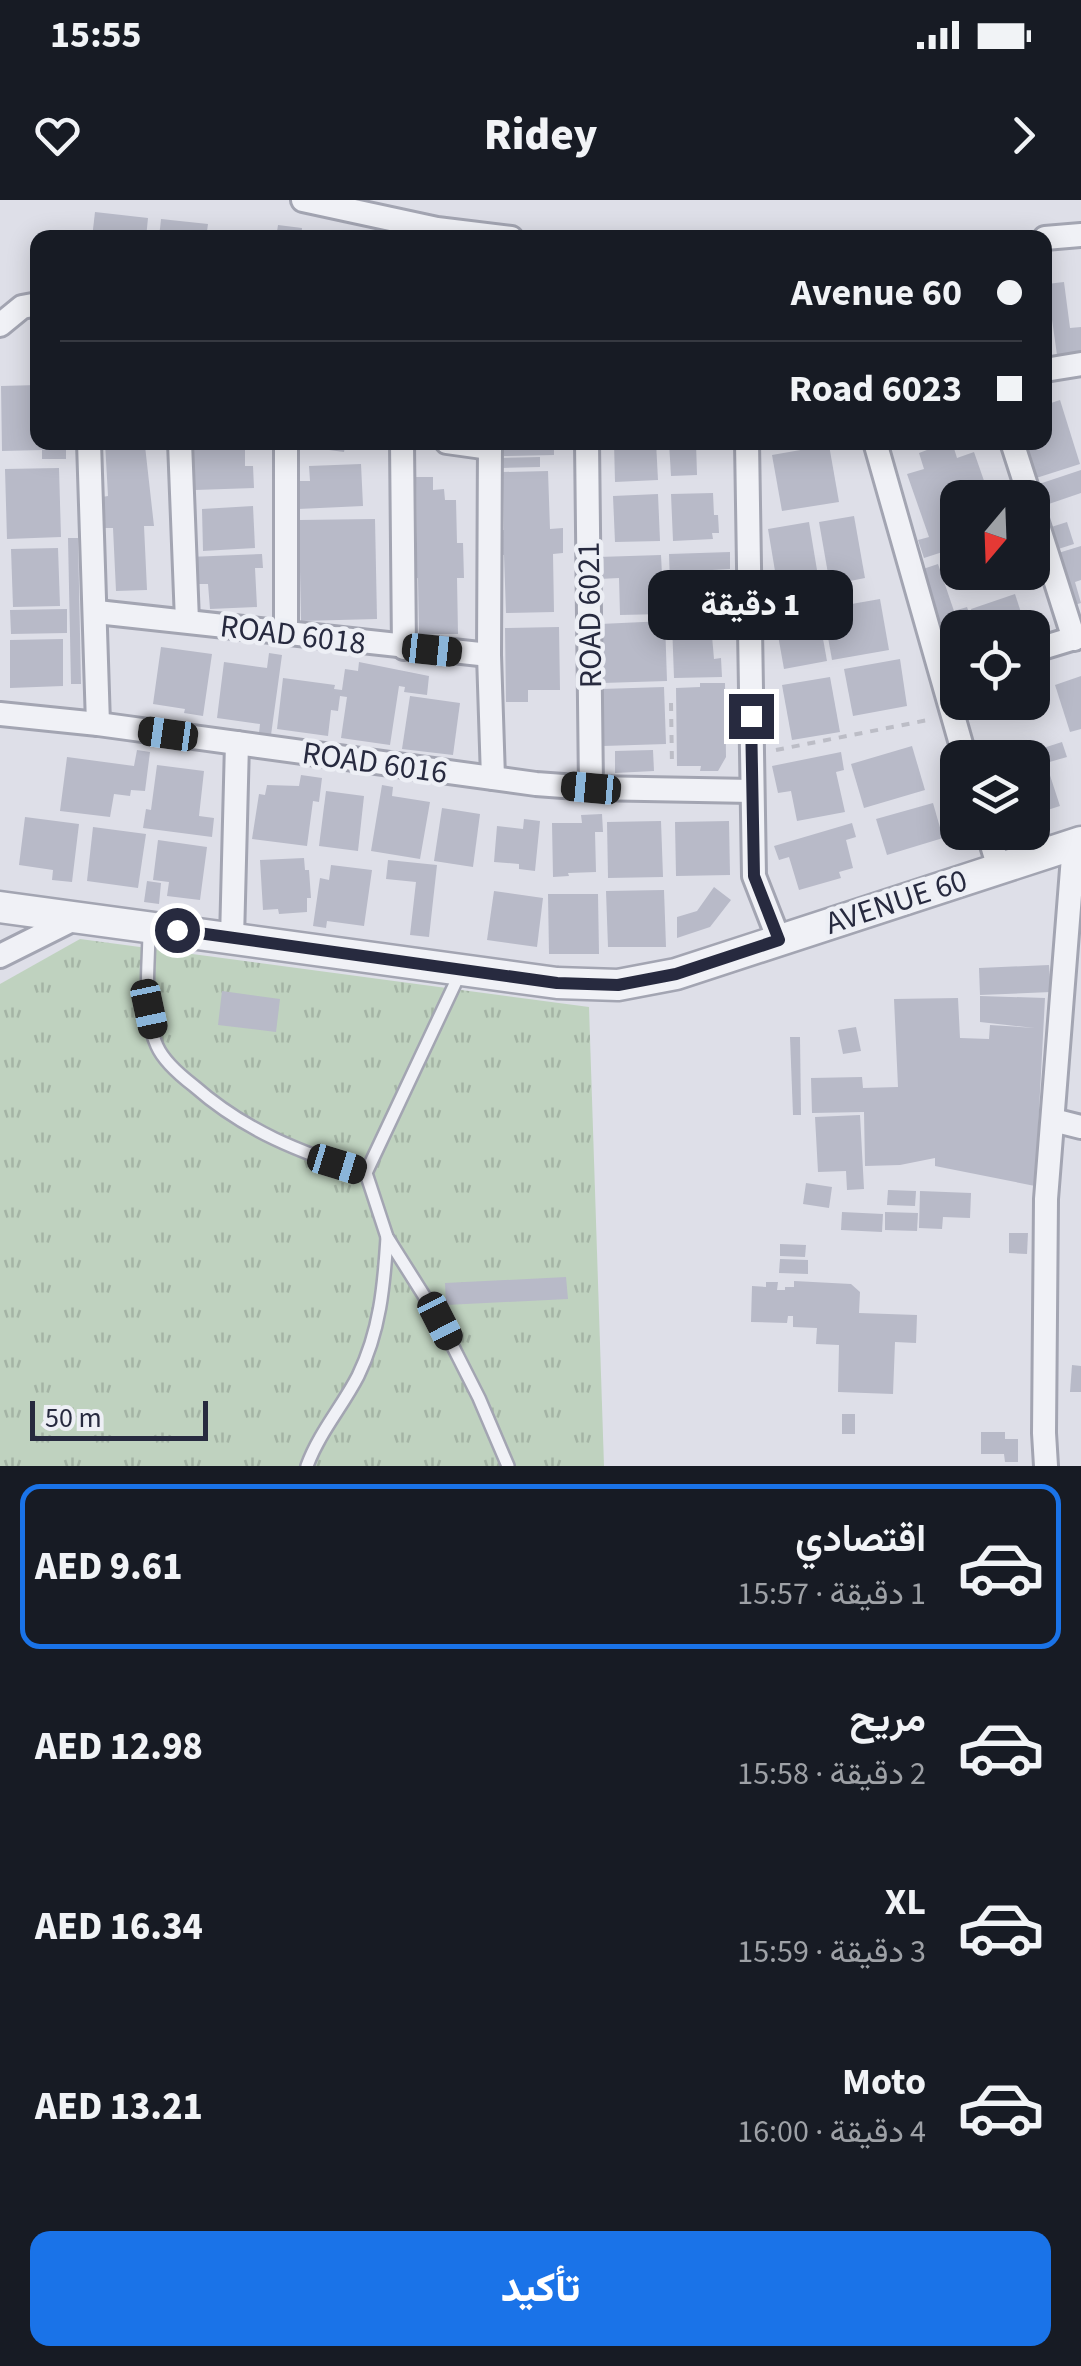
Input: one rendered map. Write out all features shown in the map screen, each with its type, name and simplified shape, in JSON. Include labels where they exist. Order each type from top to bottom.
[{"type":"street","points":[[302,200],[453,230]]},
{"type":"street","points":[[1052,237],[1081,235]]},
{"type":"street","points":[[0,325],[22,307],[30,306]]},
{"type":"street","points":[[1052,369],[1081,364]]},
{"type":"street","points":[[89,450],[98,724]]},
{"type":"street","points":[[180,450],[188,621]]},
{"type":"street","points":[[286,450],[286,634]]},
{"type":"street","points":[[402,450],[404,648]]},
{"type":"street","points":[[490,450],[489,656],[494,778]]},
{"type":"street","name":"ROAD 6021","points":[[587,450],[591,788]]},
{"type":"street","points":[[748,450],[754,876],[779,940]]},
{"type":"street","points":[[877,450],[940,646]]},
{"type":"street","points":[[1015,450],[1024,480]]},
{"type":"street","points":[[1050,558],[1078,638],[1050,647]]},
{"type":"street","name":"ROAD 6018","points":[[97,612],[489,656]]},
{"type":"street","name":"ROAD 6016","points":[[0,714],[591,788],[752,791]]},
{"type":"street","points":[[232,939],[237,743]]},
{"type":"street","points":[[1046,1466],[1045,1237],[1078,843]]},
{"type":"street","name":"AVENUE 60","points":[[0,906],[557,983],[618,985],[676,974],[1078,843]]},
{"type":"street","points":[[994,850],[999,868]]},
{"type":"street","points":[[0,956],[76,918]]},
{"type":"street","points":[[1053,1120],[1081,1128]]},
{"type":"lane","points":[[149,926],[149,1009],[157,1047],[178,1073],[269,1139],[366,1173]]},
{"type":"lane","points":[[461,970],[366,1173],[388,1237],[440,1321],[508,1466]]},
{"type":"lane","points":[[307,1466],[357,1378],[374,1339],[384,1297],[388,1237]]},
{"type":"path","points":[[671,703],[672,791]]},
{"type":"path","points":[[752,755],[940,717]]},
{"type":"green space","points":[[80,939],[589,1007],[604,1466],[0,1466],[0,984]]},
{"type":"building","points":[[95,212],[148,218],[147,230],[93,230]]},
{"type":"building","points":[[161,219],[208,224],[207,230],[160,230]]},
{"type":"building","points":[[278,225],[302,228],[302,230],[277,230]]},
{"type":"building","points":[[1064,282],[1070,328],[1081,327],[1081,351],[1057,355],[1052,283]]},
{"type":"building","points":[[30,385],[30,450],[42,450],[2,451],[1,386]]},
{"type":"building","points":[[1060,400],[1080,464],[1030,480],[1021,450],[1052,450],[1052,403]]},
{"type":"building","points":[[42,450],[66,450],[66,459],[42,459]]},
{"type":"building","points":[[105,450],[145,450],[154,526],[144,526],[147,590],[116,591],[113,528],[104,528],[102,497],[108,496]]},
{"type":"building","points":[[193,450],[245,450],[245,466],[253,466],[254,488],[195,490]]},
{"type":"building","points":[[504,450],[554,450],[554,455],[504,456]]},
{"type":"building","points":[[614,450],[656,450],[658,480],[615,482]]},
{"type":"building","points":[[669,450],[696,450],[697,475],[671,476]]},
{"type":"building","points":[[830,450],[839,502],[782,511],[772,455]]},
{"type":"building","points":[[927,450],[954,450],[957,458],[974,452],[984,480],[940,480],[940,553],[924,558],[918,540],[929,537],[907,474],[924,469],[919,453]]},
{"type":"building","points":[[540,457],[540,467],[502,468],[502,458]]},
{"type":"building","points":[[361,464],[363,506],[298,509],[296,481],[310,481],[309,466]]},
{"type":"building","points":[[59,468],[61,537],[7,539],[5,469]]},
{"type":"building","points":[[1081,470],[1081,493],[1050,504],[1050,480]]},
{"type":"building","points":[[548,471],[550,529],[563,528],[563,553],[553,554],[554,612],[506,613],[504,555],[499,555],[499,530],[504,530],[503,472]]},
{"type":"building","points":[[416,477],[433,477],[433,490],[444,489],[445,500],[456,500],[457,543],[463,543],[464,578],[457,578],[458,634],[419,634],[418,578],[413,579]]},
{"type":"building","points":[[713,493],[719,533],[712,533],[713,539],[673,541],[671,494]]},
{"type":"building","points":[[658,494],[660,541],[615,542],[613,496]]},
{"type":"building","points":[[253,506],[255,548],[203,551],[202,509]]},
{"type":"building","points":[[854,516],[865,578],[830,585],[819,522]]},
{"type":"building","points":[[375,519],[377,619],[301,621],[299,520]]},
{"type":"building","points":[[809,522],[820,588],[779,595],[768,529]]},
{"type":"building","points":[[1067,522],[1074,544],[1052,551],[1050,527]]},
{"type":"building","points":[[68,538],[78,538],[81,684],[71,684]]},
{"type":"building","points":[[1081,546],[1081,580],[1075,582],[1081,603],[1071,606],[1055,554]]},
{"type":"building","points":[[58,548],[60,606],[13,607],[11,549]]},
{"type":"building","points":[[730,552],[730,569],[712,570],[713,592],[721,592],[722,613],[671,616],[669,554]]},
{"type":"building","points":[[262,554],[263,568],[255,568],[257,607],[210,609],[208,584],[198,584],[197,571],[190,571],[189,557]]},
{"type":"building","points":[[661,555],[664,614],[620,615],[619,578],[599,579],[598,557]]},
{"type":"building","points":[[938,564],[940,590],[947,590],[954,610],[940,610],[940,631],[935,633],[914,572]]},
{"type":"building","points":[[1015,594],[1020,610],[971,610]]},
{"type":"building","points":[[880,599],[889,650],[832,660],[823,609]]},
{"type":"building","points":[[816,600],[827,661],[784,669],[773,607]]},
{"type":"building","points":[[67,609],[67,633],[11,634],[10,610]]},
{"type":"building","points":[[665,621],[667,681],[602,683],[600,624]]},
{"type":"building","points":[[730,621],[731,636],[712,636],[714,659],[721,658],[722,677],[674,678],[672,623]]},
{"type":"building","points":[[559,627],[560,690],[528,690],[528,702],[506,702],[505,628]]},
{"type":"building","points":[[63,639],[63,686],[10,688],[10,640]]},
{"type":"building","points":[[161,647],[212,654],[203,716],[153,704]]},
{"type":"building","points":[[269,653],[282,655],[271,735],[259,733],[260,724],[217,718],[224,662],[267,668]]},
{"type":"building","points":[[900,659],[907,706],[853,716],[844,669]]},
{"type":"building","points":[[359,662],[429,676],[427,695],[404,692],[405,687],[399,686],[390,745],[341,738],[347,697],[340,696],[338,711],[331,710],[328,736],[277,729],[283,678],[335,685],[334,689],[342,690],[345,669],[358,671]]},
{"type":"building","points":[[1081,676],[1081,729],[1070,732],[1055,685]]},
{"type":"building","points":[[830,677],[840,732],[792,740],[782,685]]},
{"type":"building","points":[[700,683],[725,683],[726,757],[718,771],[677,766],[676,688],[700,687]]},
{"type":"building","points":[[664,687],[666,744],[603,746],[601,689]]},
{"type":"building","points":[[410,696],[460,703],[453,755],[402,749]]},
{"type":"building","points":[[1062,742],[1067,757],[1050,762],[1050,746]]},
{"type":"building","points":[[912,746],[925,790],[864,808],[851,764]]},
{"type":"building","points":[[137,750],[150,752],[145,791],[131,790],[130,796],[114,794],[110,817],[60,811],[67,757],[134,766]]},
{"type":"building","points":[[653,750],[654,771],[615,773],[615,751]]},
{"type":"building","points":[[841,752],[844,770],[836,772],[845,812],[797,821],[791,791],[778,793],[772,766]]},
{"type":"building","points":[[157,765],[204,771],[199,816],[214,818],[212,837],[143,828],[146,809],[151,810]]},
{"type":"building","points":[[301,775],[322,778],[319,802],[313,801],[307,846],[252,839],[259,794],[265,795],[267,785],[299,786]]},
{"type":"building","points":[[1050,775],[1060,806],[1050,809]]},
{"type":"building","points":[[382,785],[393,787],[392,796],[430,802],[420,859],[371,851]]},
{"type":"building","points":[[326,791],[364,796],[358,851],[319,846]]},
{"type":"building","points":[[933,803],[940,839],[887,855],[876,819]]},
{"type":"building","points":[[442,808],[480,814],[473,867],[434,861]]},
{"type":"building","points":[[602,814],[603,832],[595,832],[596,872],[553,877],[552,823],[582,823],[581,815]]},
{"type":"building","points":[[25,817],[79,824],[72,882],[52,880],[53,870],[19,865]]},
{"type":"building","points":[[524,819],[540,821],[535,871],[519,869],[519,864],[494,862],[497,826],[523,829]]},
{"type":"building","points":[[661,821],[663,877],[608,878],[607,822]]},
{"type":"building","points":[[729,821],[730,875],[676,876],[675,822]]},
{"type":"building","points":[[852,823],[856,837],[846,840],[853,868],[839,872],[841,878],[799,890],[789,857],[779,860],[774,846]]},
{"type":"building","points":[[93,827],[146,834],[138,888],[87,881]]},
{"type":"building","points":[[158,840],[207,847],[200,900],[167,896],[169,882],[153,880]]},
{"type":"building","points":[[304,858],[311,898],[307,898],[307,912],[279,914],[278,909],[263,910],[260,860]]},
{"type":"building","points":[[388,860],[437,865],[429,937],[410,935],[416,882],[386,879]]},
{"type":"building","points":[[331,865],[372,870],[364,926],[327,921],[326,928],[313,926],[320,878],[329,880]]},
{"type":"building","points":[[147,881],[161,883],[159,904],[144,902]]},
{"type":"building","points":[[714,887],[731,900],[710,927],[677,938],[677,917],[697,911]]},
{"type":"building","points":[[664,890],[666,947],[608,947],[606,891]]},
{"type":"building","points":[[494,891],[543,898],[537,947],[487,940]]},
{"type":"building","points":[[548,894],[598,894],[599,954],[549,954]]},
{"type":"building","points":[[1049,965],[1051,992],[980,995],[979,968]]},
{"type":"building","points":[[222,991],[280,999],[276,1032],[218,1025]]},
{"type":"building","points":[[980,996],[1045,998],[1035,1186],[935,1166],[935,1158],[865,1166],[864,1112],[812,1113],[811,1078],[862,1077],[863,1088],[898,1087],[894,999],[958,998],[960,1038],[989,1039],[990,1025],[1035,1028],[980,1022]]},
{"type":"building","points":[[856,1027],[861,1051],[843,1054],[838,1030]]},
{"type":"building","points":[[790,1037],[800,1037],[801,1115],[793,1115]]},
{"type":"building","points":[[860,1115],[864,1189],[847,1190],[846,1171],[818,1172],[815,1117]]},
{"type":"building","points":[[806,1183],[832,1187],[829,1208],[803,1204]]},
{"type":"building","points":[[888,1190],[916,1191],[915,1206],[887,1205]]},
{"type":"building","points":[[920,1191],[971,1193],[970,1218],[943,1217],[942,1229],[919,1228]]},
{"type":"building","points":[[842,1212],[883,1214],[882,1232],[841,1230]]},
{"type":"building","points":[[885,1212],[918,1213],[917,1231],[885,1230]]},
{"type":"building","points":[[1009,1233],[1028,1233],[1027,1254],[1009,1253]]},
{"type":"building","points":[[780,1244],[806,1245],[805,1257],[780,1256]]},
{"type":"building","points":[[780,1259],[808,1260],[808,1274],[779,1273]]},
{"type":"building","points":[[566,1277],[568,1299],[446,1305],[445,1283]]},
{"type":"building","points":[[794,1281],[851,1284],[860,1292],[859,1313],[917,1315],[916,1343],[895,1342],[893,1394],[838,1392],[839,1345],[816,1344],[817,1328],[793,1327],[793,1316],[788,1316],[787,1323],[751,1322],[752,1286],[766,1287],[766,1282],[778,1282],[777,1290],[785,1290],[794,1287]]},
{"type":"building","points":[[1072,1365],[1081,1366],[1081,1392],[1070,1392]]},
{"type":"building","points":[[842,1414],[855,1414],[855,1434],[842,1434]]},
{"type":"building","points":[[981,1432],[1005,1432],[1005,1439],[1018,1439],[1018,1462],[1005,1462],[1004,1454],[981,1454]]},
{"type":"route","points":[[177,930],[557,983],[618,985],[676,974],[779,940],[754,876],[751,716]]}]
